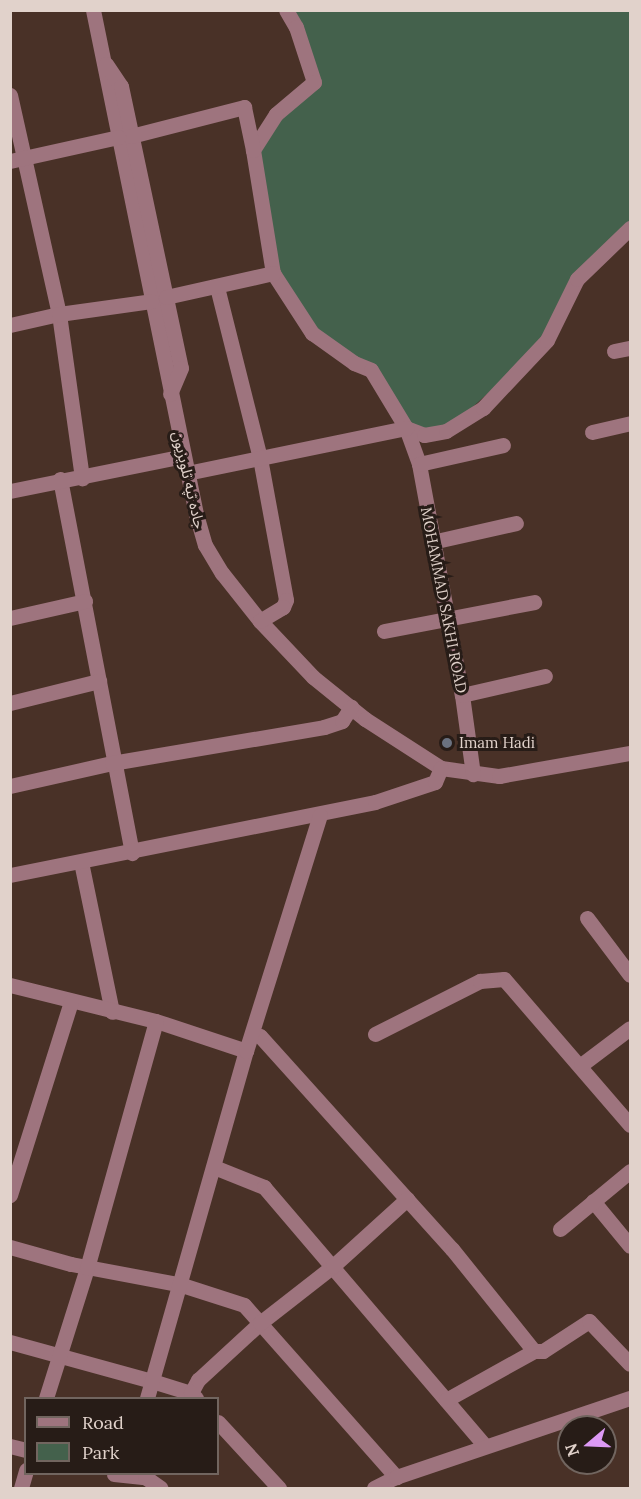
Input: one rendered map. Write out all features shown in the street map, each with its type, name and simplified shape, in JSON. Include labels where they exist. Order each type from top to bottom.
[{"type":"street","name":"جاده تپه تلویزیون","points":[[93,10],[102,59],[125,136],[158,299],[170,394],[183,456],[205,545],[222,573],[260,621],[314,677],[351,707],[441,768],[499,776],[630,753]]},
{"type":"street","points":[[253,150],[276,114],[314,82],[296,27],[286,10]]},
{"type":"street","points":[[10,95],[17,160],[59,314],[82,478]]},
{"type":"street","points":[[10,326],[59,314],[158,299],[273,273],[244,107],[17,160]]},
{"type":"street","points":[[187,472],[406,428],[424,435],[446,431],[483,408],[547,340],[577,279],[630,228]]},
{"type":"street","name":"MOHAMMAD SAKHI ROAD","points":[[273,273],[312,333],[354,363],[371,370],[406,428],[419,464],[462,694],[473,774]]},
{"type":"street","points":[[217,287],[260,458],[286,600],[283,607],[260,621]]},
{"type":"street","points":[[614,351],[630,348]]},
{"type":"street","points":[[592,432],[630,423]]},
{"type":"street","points":[[419,464],[503,445]]},
{"type":"street","points":[[10,491],[60,479],[82,478],[183,456]]},
{"type":"street","points":[[60,479],[85,601],[111,763],[132,853]]},
{"type":"street","points":[[432,542],[516,523]]},
{"type":"street","points":[[10,618],[85,601]]},
{"type":"street","points":[[384,631],[534,602]]},
{"type":"street","points":[[462,694],[545,676]]},
{"type":"street","points":[[10,703],[99,681]]},
{"type":"street","points":[[10,786],[111,763],[324,727],[342,721],[351,707]]},
{"type":"street","points":[[10,875],[320,815],[435,782],[441,768]]},
{"type":"street","points":[[147,1397],[182,1285],[246,1051],[320,815]]},
{"type":"street","points":[[81,862],[112,1012]]},
{"type":"street","points":[[588,918],[630,975]]},
{"type":"street","points":[[375,1034],[382,1034],[480,981],[504,979],[581,1065],[630,1125]]},
{"type":"street","points":[[10,985],[156,1021],[246,1051]]},
{"type":"street","points":[[10,1195],[71,1001]]},
{"type":"street","points":[[46,1397],[87,1268],[156,1021]]},
{"type":"street","points":[[581,1065],[630,1029]]},
{"type":"street","points":[[252,1034],[260,1036],[407,1199],[534,1351]]},
{"type":"street","points":[[214,1167],[264,1187],[485,1446]]},
{"type":"street","points":[[560,1229],[630,1171]]},
{"type":"street","points":[[10,1342],[152,1381],[193,1396],[198,1380],[260,1323],[333,1266],[407,1199]]},
{"type":"street","points":[[593,1201],[630,1246]]},
{"type":"street","points":[[10,1247],[87,1268],[182,1285],[244,1305],[396,1477]]},
{"type":"street","points":[[446,1400],[534,1351],[543,1351],[589,1321],[630,1364]]},
{"type":"street","points":[[380,1487],[396,1477],[630,1398]]},
{"type":"street","points":[[219,1423],[279,1488]]},
{"type":"street","points":[[120,1478],[145,1477],[161,1488]]},
{"type":"green space","points":[[286,11],[630,11],[630,228],[577,279],[547,340],[446,431],[406,428],[371,370],[312,333],[273,273],[259,138],[314,82]]},
{"type":"place","name":"Imam Hadi","points":[[447,743]]}]
